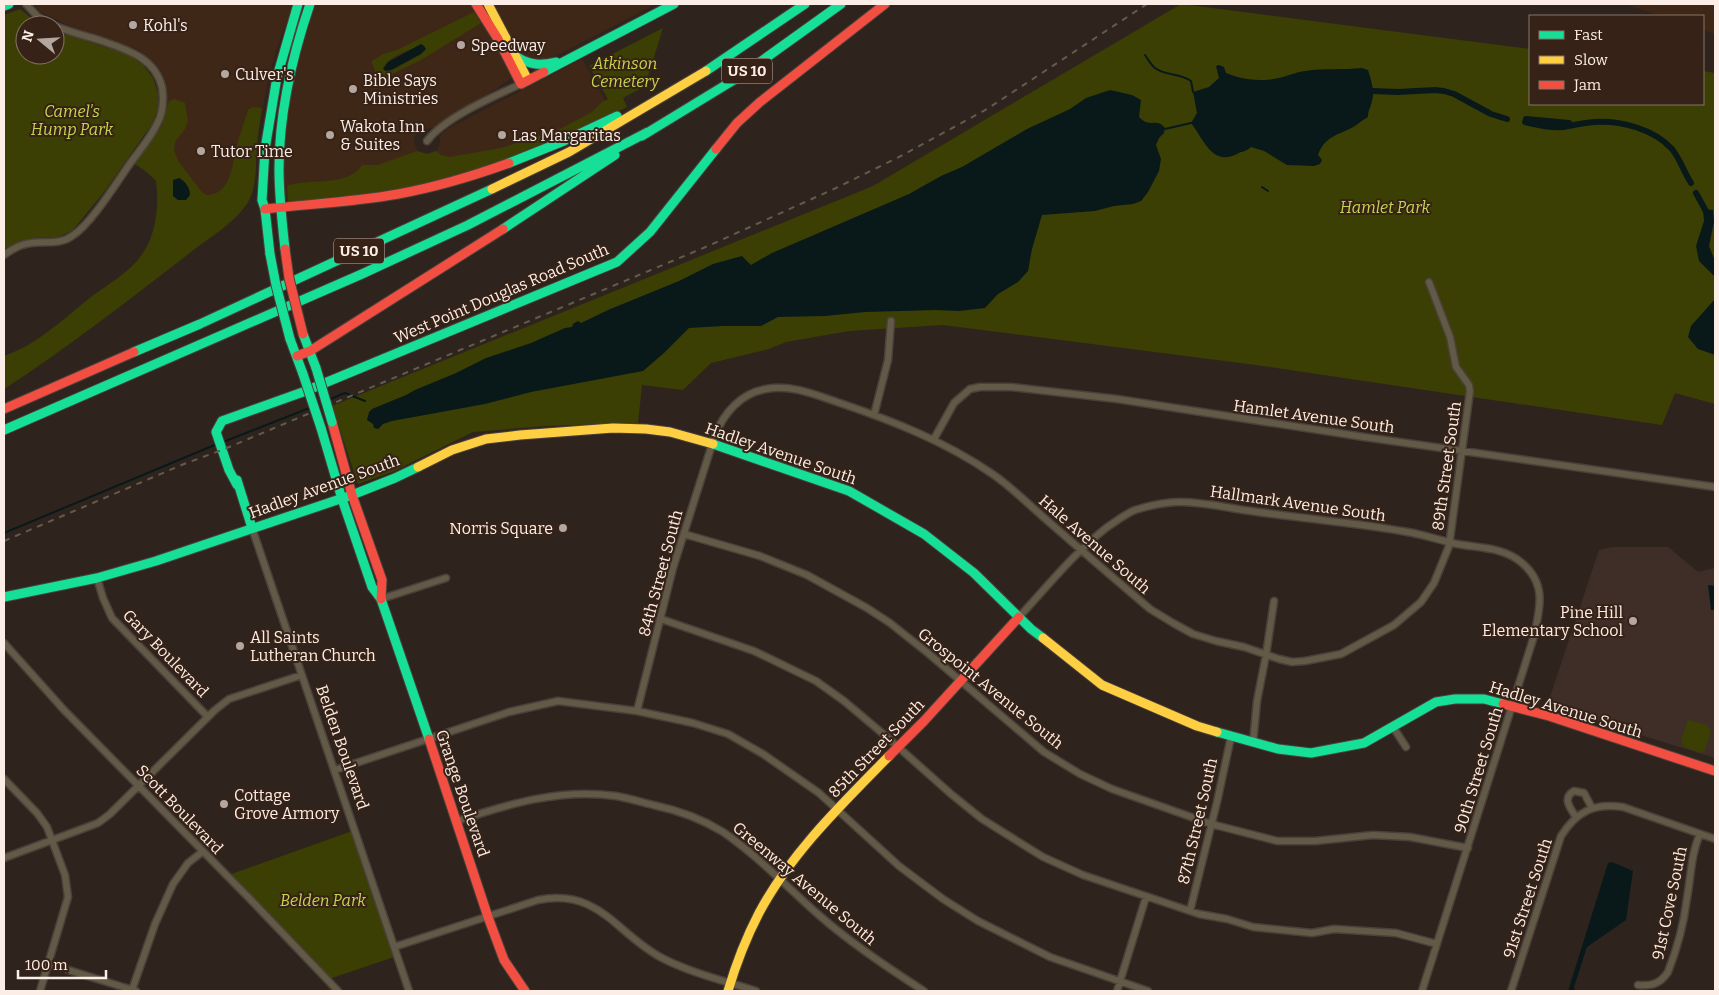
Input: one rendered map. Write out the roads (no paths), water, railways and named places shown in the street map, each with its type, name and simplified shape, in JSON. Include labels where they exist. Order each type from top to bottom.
[{"type":"main road","points":[[4,6],[9,4]]},
{"type":"main road","name":"Grange Boulevard","points":[[298,4],[277,73],[267,120],[262,179],[262,200],[276,285],[290,339],[321,428],[342,499],[372,587],[381,599],[488,916],[504,960],[525,991]]},
{"type":"main road","name":"Grange Boulevard","points":[[310,4],[292,61],[284,103],[279,161],[285,249],[289,278],[303,334],[316,368],[352,495],[382,580],[381,599]]},
{"type":"main road","points":[[476,4],[525,82]]},
{"type":"main road","points":[[488,4],[516,57],[525,82]]},
{"type":"main road","points":[[525,82],[674,4]]},
{"type":"main road","name":"US 10","points":[[4,409],[209,320],[462,204],[569,152],[703,72],[774,27],[805,4]]},
{"type":"main road","name":"US 10","points":[[4,430],[362,274],[477,220],[648,132],[742,75],[841,4]]},
{"type":"main road","name":"West Point Douglas Road South","points":[[219,426],[222,421],[303,392],[617,262],[650,232],[737,123],[760,102],[884,4]]},
{"type":"main road","points":[[516,57],[526,63],[537,65],[571,58]]},
{"type":"main road","points":[[265,209],[341,202],[394,194],[439,185],[480,173],[564,142],[703,72]]},
{"type":"main road","points":[[297,356],[310,352],[490,238],[575,183],[648,132]]},
{"type":"main road","name":"Belden Boulevard","points":[[219,426],[216,432],[229,470],[238,485],[252,528]]},
{"type":"main road","name":"Hadley Avenue South","points":[[4,597],[97,578],[156,561],[342,499],[395,478],[452,450],[486,439],[626,428],[670,432],[712,444],[848,491],[891,514],[924,534],[974,573],[1031,629],[1102,684],[1176,718],[1231,737],[1278,749],[1311,753],[1364,743],[1436,702],[1455,699],[1484,699],[1512,706],[1715,771]]},
{"type":"main road","name":"85th Street South","points":[[729,987],[749,934],[766,901],[791,864],[838,810],[1019,617]]},
{"type":"street","points":[[26,4],[36,15]]},
{"type":"street","points":[[4,254],[18,246],[64,240],[78,232],[103,202],[146,141],[157,125],[162,112],[163,100],[160,82],[153,68],[144,59],[128,50],[65,29]]},
{"type":"street","points":[[427,141],[452,120],[525,82]]},
{"type":"street","name":"89th Street South","points":[[1429,282],[1450,337],[1456,367],[1469,386],[1470,391],[1450,542]]},
{"type":"street","points":[[874,415],[888,360],[891,321]]},
{"type":"street","name":"Hamlet Avenue South","points":[[934,439],[954,403],[970,389],[980,386],[1011,387],[1117,399],[1463,452],[1715,487]]},
{"type":"street","name":"Hale Avenue South","points":[[712,444],[725,415],[736,404],[750,395],[765,389],[788,388],[874,415],[934,439],[991,473],[1150,609],[1173,623],[1193,634],[1292,662],[1341,654],[1394,625],[1421,602],[1434,583],[1450,542]]},
{"type":"street","name":"84th Street South","points":[[637,711],[673,568],[712,444]]},
{"type":"street","name":"Hallmark Avenue South","points":[[1081,550],[1086,544],[1134,510],[1179,502],[1208,504],[1413,533],[1499,551],[1519,561]]},
{"type":"street","name":"Belden Boulevard","points":[[252,528],[409,991]]},
{"type":"street","name":"Grospoint Avenue South","points":[[684,534],[760,556],[822,582],[890,623],[1044,752],[1080,774],[1112,789],[1211,824],[1277,841],[1315,841],[1373,835],[1410,837],[1468,848]]},
{"type":"street","name":"85th Street South","points":[[1019,617],[1081,550]]},
{"type":"street","name":"90th Street South","points":[[1422,991],[1534,636],[1540,596],[1535,579],[1519,561]]},
{"type":"street","name":"Gary Boulevard","points":[[97,578],[112,618],[208,717]]},
{"type":"street","points":[[381,599],[446,578]]},
{"type":"street","points":[[1253,743],[1257,701],[1274,601]]},
{"type":"street","points":[[661,619],[754,651],[816,681],[844,701],[982,819],[1043,857],[1083,875],[1190,911],[1253,927],[1312,934],[1334,929],[1396,933],[1437,944]]},
{"type":"street","name":"Scott Boulevard","points":[[4,643],[64,710],[338,991]]},
{"type":"street","points":[[4,858],[98,823],[110,814],[208,717],[230,699],[302,675]]},
{"type":"street","points":[[335,770],[509,712],[558,702],[637,711],[693,723],[728,734],[764,754],[819,793],[898,866],[978,921],[1044,954],[1148,991]]},
{"type":"street","points":[[1393,726],[1406,747]]},
{"type":"street","name":"87th Street South","points":[[1190,911],[1231,737]]},
{"type":"street","points":[[4,778],[36,812],[47,827],[65,875],[68,897],[40,991]]},
{"type":"street","points":[[1576,817],[1567,798],[1574,791],[1584,793],[1592,808]]},
{"type":"street","name":"Greenway Avenue South","points":[[457,821],[534,798],[561,795],[616,796],[676,810],[722,832],[764,864],[851,941],[924,991]]},
{"type":"street","name":"91st Street South","points":[[1511,991],[1561,836],[1576,817],[1592,808],[1607,805],[1623,807],[1715,840]]},
{"type":"street","name":"91st Cove South","points":[[1638,985],[1655,985],[1668,972],[1681,929],[1693,853],[1700,834]]},
{"type":"street","points":[[49,964],[134,991],[155,924],[173,884],[188,864],[202,852]]},
{"type":"street","points":[[1117,991],[1146,897]]},
{"type":"street","points":[[394,947],[538,900],[550,898],[571,899],[594,907],[608,916],[626,932],[661,957],[729,987],[756,991]]},
{"type":"waterway","points":[[1145,55],[1159,71],[1187,78],[1191,81],[1193,92]]},
{"type":"waterway","points":[[1373,91],[1444,91],[1454,94],[1491,114],[1507,119]]},
{"type":"waterway","points":[[1526,119],[1569,123]]},
{"type":"waterway","points":[[1525,122],[1558,127],[1590,122],[1604,122],[1636,127],[1656,136],[1672,149],[1691,183]]},
{"type":"waterway","points":[[1165,129],[1191,123]]},
{"type":"waterway","points":[[1262,187],[1268,191]]},
{"type":"waterway","points":[[1696,193],[1708,215]]},
{"type":"waterway","points":[[328,400],[345,393],[365,401]]},
{"type":"waterway","points":[[223,442],[312,407]]},
{"type":"waterway","points":[[4,533],[217,444]]},
{"type":"railway","points":[[4,541],[708,246],[836,188],[899,157],[987,109],[1147,4]]},
{"type":"place","name":"Kohl's","points":[[133,25]]},
{"type":"place","name":"Speedway","points":[[461,45]]},
{"type":"place","name":"Culver's","points":[[225,74]]},
{"type":"place","name":"Bible Says Ministries","points":[[353,89]]},
{"type":"place","name":"Wakota Inn & Suites","points":[[330,135]]},
{"type":"place","name":"Las Margaritas","points":[[502,135]]},
{"type":"place","name":"Tutor Time","points":[[201,151]]},
{"type":"place","name":"Norris Square","points":[[563,528]]},
{"type":"place","name":"Pine Hill Elementary School","points":[[1633,621]]},
{"type":"place","name":"All Saints Lutheran Church","points":[[240,646]]},
{"type":"place","name":"Cottage Grove Armory","points":[[224,804]]},
{"type":"park label","name":"Atkinson Cemetery","points":[[625,72]]},
{"type":"park label","name":"Camel's Hump Park","points":[[72,120]]},
{"type":"park label","name":"Hamlet Park","points":[[1385,207]]},
{"type":"park label","name":"Belden Park","points":[[323,900]]}]
